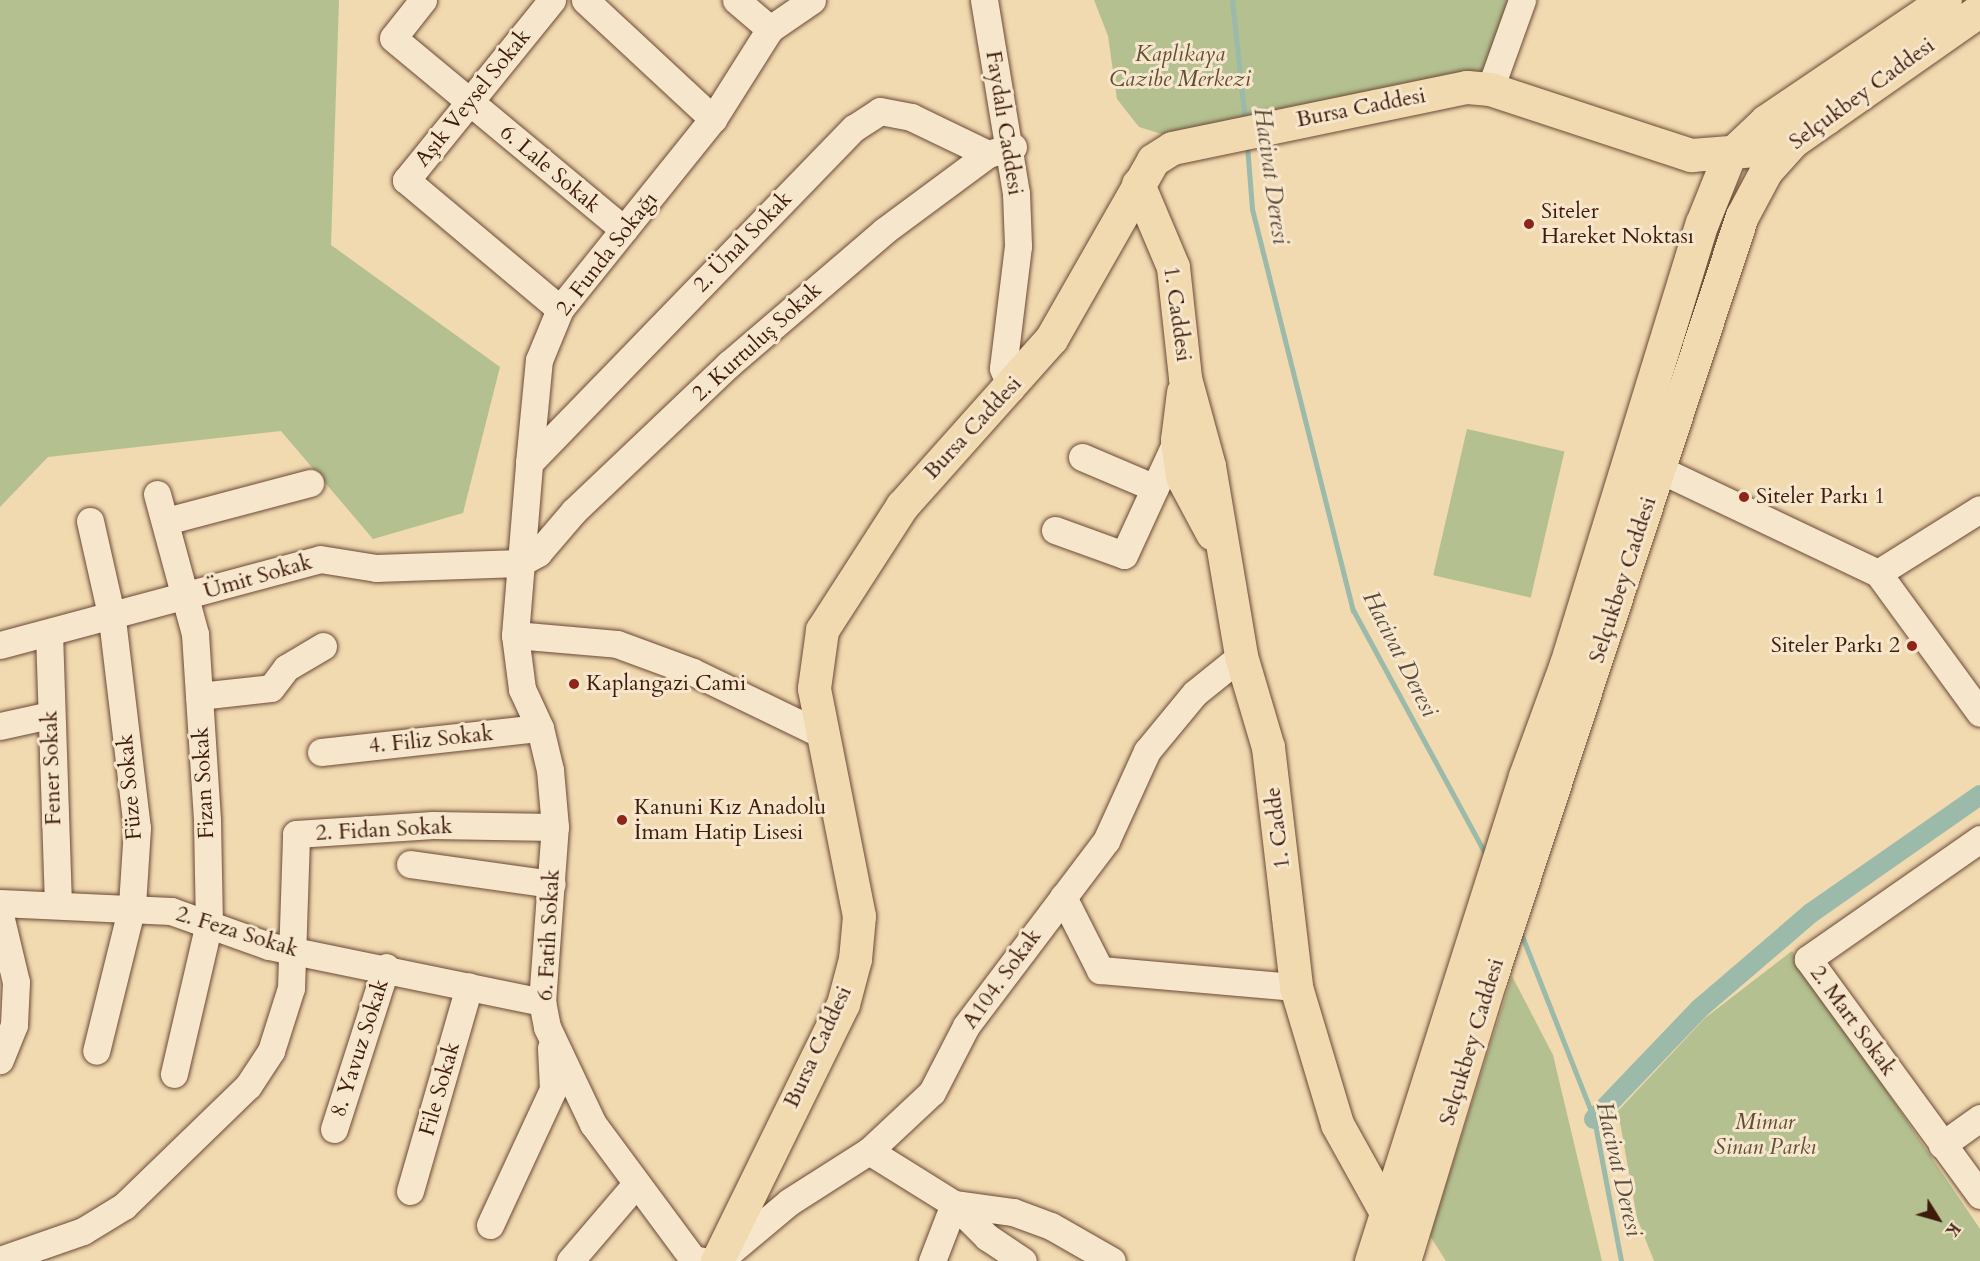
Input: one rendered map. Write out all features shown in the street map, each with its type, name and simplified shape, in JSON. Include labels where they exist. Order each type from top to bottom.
[{"type":"main road","name":"Selçukbey Caddesi","points":[[1409,1257],[1525,776],[1578,672],[1658,472],[1755,189],[1793,141],[1968,15]]},
{"type":"main road","name":"Selçukbey Caddesi","points":[[1371,1261],[1415,1126],[1553,795],[1578,672],[1631,446],[1702,223],[1729,156],[1766,121],[1968,15]]},
{"type":"main road","name":"Bursa Caddesi","points":[[705,1261],[843,1004],[855,959],[859,916],[819,733],[814,688],[822,630],[852,576],[902,506],[1011,389],[1051,339],[1153,160],[1172,148],[1313,117],[1467,87],[1490,89],[1690,155],[1729,156],[1756,150],[1826,118]]},
{"type":"main road","points":[[1729,156],[1745,167],[1755,189]]},
{"type":"main road","name":"1. Caddesi","points":[[1138,184],[1173,267],[1185,378]]},
{"type":"main road","points":[[1185,378],[1177,440],[1182,477],[1224,555]]},
{"type":"main road","name":"1. Cadde","points":[[1185,378],[1209,466],[1241,656],[1268,747],[1296,987],[1337,1124],[1409,1257]]},
{"type":"main road","points":[[1351,1149],[1370,1159],[1393,1160],[1415,1126]]},
{"type":"street","name":"6. Lale Sokak","points":[[423,0],[393,38],[624,230]]},
{"type":"street","name":"Aşık Veysel Sokak","points":[[552,0],[406,180],[560,309]]},
{"type":"street","points":[[585,0],[713,119]]},
{"type":"street","points":[[736,0],[770,29]]},
{"type":"street","name":"2. Funda Sokağı","points":[[520,563],[539,360],[560,309],[713,119],[770,29],[813,0]]},
{"type":"street","name":"Faydalı Caddesi","points":[[984,0],[1001,151],[1018,246],[1003,368],[1011,389]]},
{"type":"street","points":[[1490,89],[1522,0]]},
{"type":"street","name":"2. Ünal Sokak","points":[[529,463],[854,128],[880,111],[911,117],[1001,151]]},
{"type":"street","name":"2. Kurtuluş Sokak","points":[[520,563],[538,553],[574,511],[729,364],[884,231],[1001,151]]},
{"type":"street","points":[[1055,530],[1124,555],[1177,440]]},
{"type":"street","points":[[1631,446],[1658,472],[1878,573],[1980,713]]},
{"type":"street","points":[[1082,457],[1155,488]]},
{"type":"street","points":[[166,521],[309,483]]},
{"type":"street","name":"Fizan Sokak","points":[[157,494],[186,597],[199,696],[209,922],[174,1074]]},
{"type":"street","points":[[1878,573],[1980,509]]},
{"type":"street","name":"Füze Sokak","points":[[90,521],[112,619],[137,828],[132,906],[96,1051]]},
{"type":"street","name":"Ümit Sokak","points":[[0,645],[112,619],[320,559],[376,568],[520,563]]},
{"type":"street","name":"6. Fatih Sokak","points":[[520,563],[515,635],[522,689],[540,728],[555,827],[542,1002],[550,1038],[593,1124],[636,1184],[705,1261]]},
{"type":"street","name":"Fener Sokak","points":[[49,633],[58,903]]},
{"type":"street","points":[[515,635],[617,644],[693,672],[819,733]]},
{"type":"street","points":[[199,696],[272,688],[286,668],[323,646]]},
{"type":"street","name":"A104. Sokak","points":[[705,1261],[789,1202],[869,1151],[932,1092],[966,1026],[1106,841],[1147,751],[1195,693],[1241,656]]},
{"type":"street","points":[[0,726],[50,715]]},
{"type":"street","name":"4. Filiz Sokak","points":[[321,752],[540,728]]},
{"type":"street","name":"2. Fidan Sokak","points":[[295,952],[296,834],[433,825],[555,827]]},
{"type":"street","name":"2. Mart Sokak","points":[[1980,839],[1808,959],[1980,1195]]},
{"type":"street","points":[[410,864],[552,884]]},
{"type":"street","points":[[1063,897],[1100,970],[1296,987]]},
{"type":"street","name":"2. Feza Sokak","points":[[0,903],[132,906],[209,922],[295,952],[386,967],[542,1002]]},
{"type":"street","points":[[0,915],[16,982],[14,1025],[0,1060]]},
{"type":"street","points":[[0,1260],[73,1236],[124,1206],[229,1109],[271,1051],[291,988],[295,952]]},
{"type":"street","name":"8. Yavuz Sokak","points":[[334,1129],[386,967]]},
{"type":"street","name":"File Sokak","points":[[410,1191],[469,986]]},
{"type":"street","points":[[490,1225],[553,1089],[550,1038]]},
{"type":"street","points":[[1942,1144],[1980,1118]]},
{"type":"street","points":[[869,1151],[954,1204],[987,1237],[1023,1261]]},
{"type":"street","points":[[570,1261],[636,1184]]},
{"type":"street","points":[[932,1261],[954,1204]]},
{"type":"street","points":[[954,1204],[1012,1212],[1051,1226],[1112,1261]]},
{"type":"green space","points":[[0,0],[339,0],[331,245],[500,367],[463,513],[373,539],[281,431],[48,457],[0,507]]},
{"type":"green space","name":"Kaplıkaya Cazibe Merkezi","points":[[1094,0],[1510,0],[1483,76],[1168,136],[1139,127],[1117,99],[1108,36]]},
{"type":"green space","points":[[1467,429],[1564,451],[1531,598],[1433,575]]},
{"type":"green space","name":"Mimar Sinan Parkı","points":[[1792,951],[1980,1229],[1980,1261],[1654,1261],[1637,1218],[1618,1111],[1705,1018]]},
{"type":"green space","points":[[1512,976],[1553,1055],[1602,1261],[1446,1261],[1430,1236]]},
{"type":"waterway","name":"Hacivat Deresi","points":[[1232,0],[1245,121]]},
{"type":"waterway","name":"Hacivat Deresi","points":[[1247,145],[1252,209],[1353,610],[1487,857]]},
{"type":"waterway","points":[[1594,1119],[1699,1009],[1811,913],[1980,795]]},
{"type":"waterway","name":"Hacivat Deresi","points":[[1520,931],[1594,1119],[1621,1261]]},
{"type":"place","name":"Siteler Hareket Noktası","points":[[1529,224]]},
{"type":"place","name":"Siteler Parkı 1","points":[[1744,497]]},
{"type":"place","name":"Siteler Parkı 2","points":[[1912,646]]},
{"type":"place","name":"Kaplangazi Cami","points":[[574,684]]},
{"type":"place","name":"Kanuni Kız Anadolu İmam Hatip Lisesi","points":[[622,820]]}]
